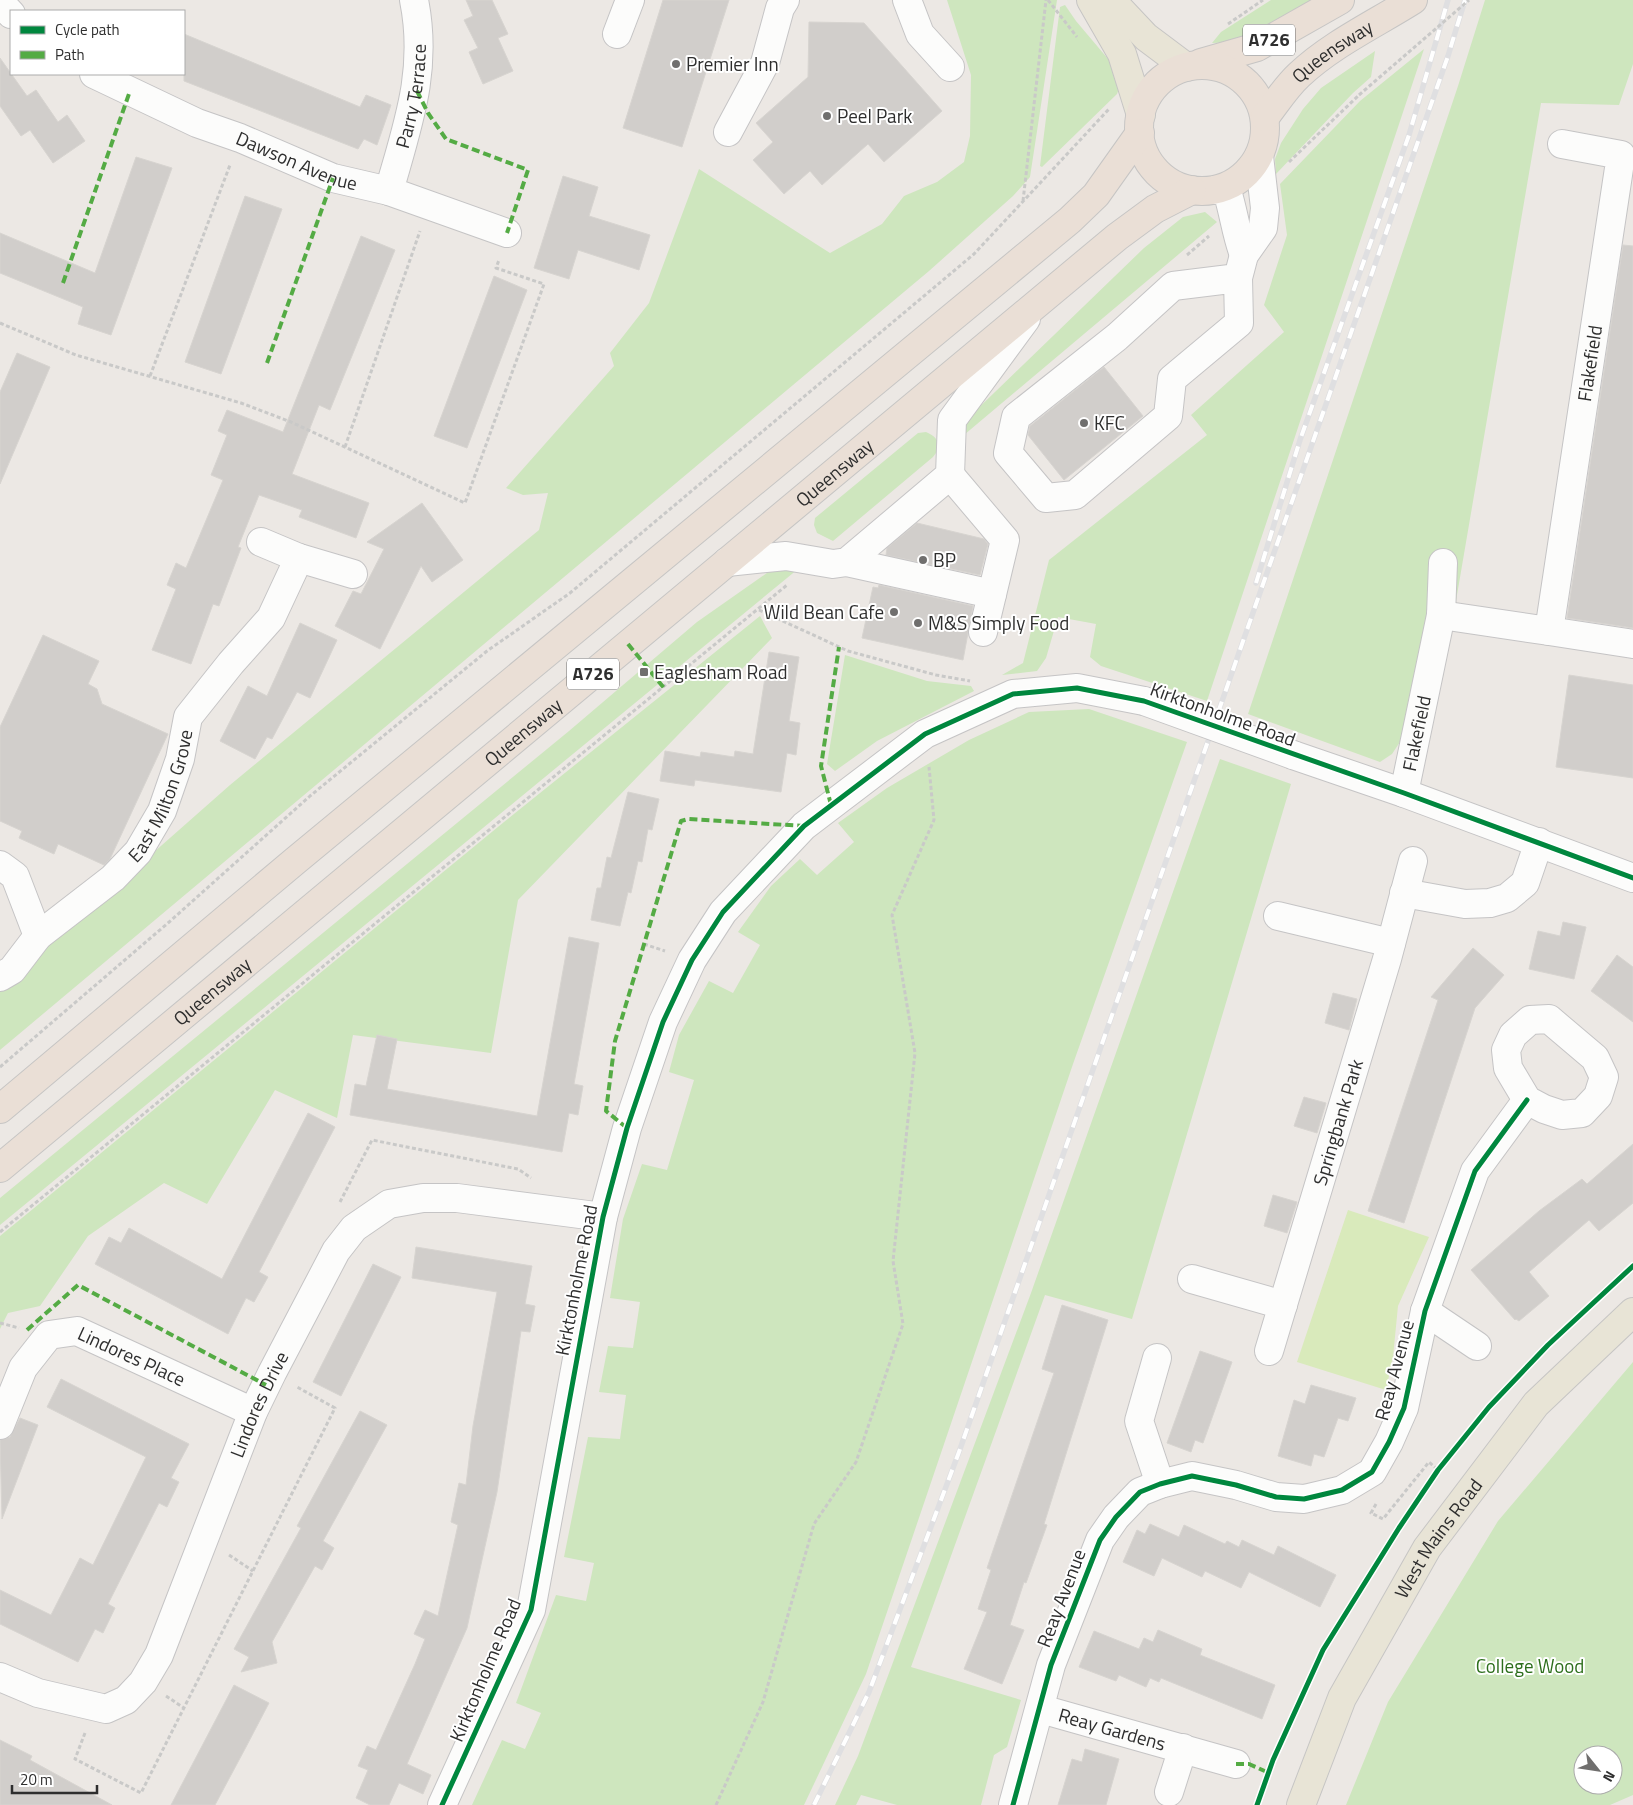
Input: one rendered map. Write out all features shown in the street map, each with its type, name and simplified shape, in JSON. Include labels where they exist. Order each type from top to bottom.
[{"type":"highway","name":"A726","points":[[0,1109],[310,849],[1064,226],[1096,195],[1140,124],[1147,98],[1157,84],[1170,74],[1189,66],[1257,47],[1340,0]]},
{"type":"highway","name":"Queensway","points":[[1265,117],[1299,76],[1336,46],[1413,0]]},
{"type":"highway","name":"A726","points":[[1189,66],[1212,66],[1230,71],[1247,83],[1259,99],[1265,117],[1265,137],[1259,156],[1242,178],[1204,190]]},
{"type":"highway","points":[[1140,124],[1143,150],[1151,164],[1162,177],[1176,185],[1204,190]]},
{"type":"highway","name":"Queensway","points":[[0,1168],[1116,237],[1156,209],[1204,190]]},
{"type":"main road","points":[[1091,0],[1122,54],[1140,124]]},
{"type":"main road","points":[[1111,0],[1146,37],[1189,66]]},
{"type":"main road","name":"West Mains Road","points":[[1300,1805],[1342,1698],[1427,1548],[1536,1404],[1633,1312]]},
{"type":"street","name":"Parry Terrace","points":[[389,191],[417,91],[420,27],[414,0]]},
{"type":"street","points":[[616,34],[630,0]]},
{"type":"street","points":[[728,132],[765,63],[780,8],[784,0]]},
{"type":"street","points":[[908,0],[920,34],[950,67]]},
{"type":"street","points":[[0,2],[10,13]]},
{"type":"street","name":"Dawson Avenue","points":[[96,75],[197,123],[240,138],[333,178],[389,191],[429,207],[507,233]]},
{"type":"street","name":"Flakefield","points":[[1549,631],[1621,155],[1562,144]]},
{"type":"street","points":[[1204,190],[1226,191],[1234,213],[1241,267],[1240,323],[1172,379],[1168,416],[1075,495],[1046,498],[1008,453],[1016,417],[1117,337],[1173,286],[1241,267],[1263,228],[1265,208],[1259,156]]},
{"type":"street","points":[[982,632],[1005,540],[950,475],[952,420],[1038,302]]},
{"type":"street","points":[[847,562],[950,475]]},
{"type":"street","points":[[261,542],[299,558],[353,574]]},
{"type":"street","points":[[727,562],[786,556],[833,564],[847,562],[992,594]]},
{"type":"street","name":"East Milton Grove","points":[[0,977],[12,970],[38,936],[114,878],[138,852],[162,811],[180,759],[188,717],[231,663],[271,618],[299,558]]},
{"type":"street","name":"Flakefield","points":[[1404,793],[1441,615],[1443,563]]},
{"type":"street","points":[[1441,615],[1633,644]]},
{"type":"street","name":"Kirktonholme Road","points":[[442,1805],[531,1610],[603,1217],[627,1128],[663,1022],[692,960],[723,912],[804,826],[925,734],[1012,694],[1077,688],[1144,701],[1404,793],[1633,878]]},
{"type":"street","points":[[1404,893],[1464,904],[1490,904],[1507,898],[1525,883],[1539,842]]},
{"type":"street","name":"Springbank Park","points":[[1269,1351],[1391,943],[1413,861]]},
{"type":"street","points":[[0,865],[15,876],[38,936]]},
{"type":"street","points":[[1278,916],[1391,943]]},
{"type":"street","name":"Reay Avenue","points":[[1013,1805],[1041,1709],[1051,1666],[1100,1540],[1116,1517],[1140,1492],[1160,1484],[1192,1476],[1236,1485],[1276,1497],[1304,1500],[1342,1490],[1372,1472],[1390,1442],[1404,1408],[1425,1311],[1475,1171],[1527,1100]]},
{"type":"street","name":"Lindores Drive","points":[[0,1677],[38,1693],[106,1710],[126,1700],[143,1682],[159,1655],[253,1412],[336,1251],[354,1228],[389,1204],[423,1198],[457,1198],[603,1217]]},
{"type":"street","points":[[1192,1279],[1283,1305]]},
{"type":"street","points":[[1425,1311],[1477,1346]]},
{"type":"street","name":"Lindores Place","points":[[0,1425],[23,1368],[48,1335],[77,1331],[253,1412]]},
{"type":"street","points":[[1157,1358],[1139,1420],[1160,1484]]},
{"type":"street","name":"Reay Gardens","points":[[1041,1709],[1236,1764]]},
{"type":"street","name":"Reay Gardens","points":[[1169,1792],[1183,1748]]},
{"type":"path","points":[[1023,202],[1046,0]]},
{"type":"path","points":[[1224,28],[1263,0]]},
{"type":"path","points":[[1262,188],[1360,95],[1469,0]]},
{"type":"path","points":[[0,1066],[168,923],[310,796],[488,651],[570,593],[974,254],[1112,106]]},
{"type":"path","points":[[150,376],[240,138]]},
{"type":"path","points":[[345,446],[429,207]]},
{"type":"path","points":[[1185,257],[1234,213]]},
{"type":"path","points":[[0,323],[76,355],[241,403],[291,422],[465,503],[544,284],[496,268],[507,233]]},
{"type":"path","points":[[0,1232],[451,860],[759,610],[816,560]]},
{"type":"path","points":[[759,610],[848,651],[936,675],[972,681]]},
{"type":"path","points":[[716,1805],[763,1702],[814,1524],[856,1462],[903,1324],[893,1261],[915,1053],[892,915],[934,820],[925,734]]},
{"type":"path","points":[[95,1707],[75,1759],[141,1793],[335,1408],[272,1373]]},
{"type":"path","points":[[1433,1477],[1444,1463]]},
{"type":"green space","points":[[947,0],[1057,0],[1030,177],[1013,196],[929,271],[0,1050],[0,988],[230,785],[539,530],[548,493],[523,495],[506,488],[614,366],[610,353],[649,303],[699,169],[830,253],[882,224],[904,196],[937,182],[964,162],[970,136],[971,75]]},
{"type":"green space","points":[[1271,0],[1311,0],[1236,42],[1212,43],[1221,32]]},
{"type":"green space","points":[[1485,0],[1633,0],[1633,64],[1619,105],[1541,103],[1443,677],[1392,754],[1380,762],[1248,714]]},
{"type":"green space","points":[[1065,5],[1114,66],[1120,86],[1117,94],[1042,167],[1040,166],[1060,7]]},
{"type":"green space","points":[[1424,49],[1207,701],[1101,666],[1090,657],[1096,624],[1058,617],[1046,658],[1037,671],[1002,675],[1023,663],[1049,560],[1207,435],[1191,415],[1284,332],[1264,305],[1287,235],[1280,184],[1360,101]]},
{"type":"green space","points":[[1375,51],[1371,77],[1353,93],[1276,174],[1275,159],[1281,143],[1303,109],[1321,88]]},
{"type":"green space","points":[[1205,212],[1217,222],[958,440],[965,421],[1144,248],[1183,217]]},
{"type":"green space","points":[[926,432],[934,436],[938,443],[939,449],[933,457],[833,541],[817,533],[814,525],[815,518],[918,433]]},
{"type":"green space","points":[[784,561],[798,569],[0,1225],[0,1198],[569,731],[697,622]]},
{"type":"green space","points":[[760,616],[772,638],[518,900],[491,1053],[353,1035],[337,1118],[275,1090],[207,1204],[164,1183],[88,1236],[40,1306],[8,1313],[0,1329],[0,1236],[504,822]]},
{"type":"green space","points":[[845,655],[927,681],[971,686],[974,691],[877,741],[835,771],[827,764]]},
{"type":"green space","points":[[1089,709],[1187,742],[1073,1064],[866,1674],[804,1805],[472,1805],[502,1740],[525,1749],[541,1713],[516,1703],[556,1595],[586,1601],[594,1563],[564,1557],[588,1437],[620,1439],[626,1395],[599,1392],[608,1346],[633,1348],[640,1302],[610,1298],[623,1219],[642,1164],[667,1170],[694,1080],[669,1072],[679,1035],[709,981],[733,993],[760,945],[738,932],[771,886],[800,859],[817,875],[854,842],[838,823],[887,788],[969,740],[1029,712]]},
{"type":"green space","points":[[1220,759],[1291,784],[1132,1319],[1045,1295],[911,1667],[1021,1700],[1007,1747],[994,1755],[981,1805],[897,1805],[861,1795],[856,1805],[835,1805],[858,1756],[1031,1293]]},
{"type":"green space","points":[[1348,1210],[1429,1237],[1398,1306],[1393,1357],[1386,1390],[1297,1362]]},
{"type":"green space","name":"College Wood","points":[[1633,1362],[1633,1795],[1610,1805],[1346,1805],[1388,1702],[1498,1521]]},
{"type":"building","points":[[466,0],[492,0],[508,34],[498,38],[513,71],[483,84],[469,52],[478,48],[464,20],[473,16]]},
{"type":"building","name":"Premier Inn","points":[[663,0],[729,0],[682,147],[623,128]]},
{"type":"building","points":[[809,22],[864,23],[942,111],[884,162],[868,144],[822,185],[810,171],[784,194],[753,160],[773,142],[756,123],[808,77]]},
{"type":"building","points":[[185,34],[360,107],[366,95],[391,105],[377,145],[364,139],[358,149],[184,81]]},
{"type":"building","points":[[0,58],[10,75],[12,75],[27,96],[36,90],[58,122],[67,115],[85,141],[53,163],[30,130],[21,136],[0,106]]},
{"type":"building","points":[[136,157],[172,168],[111,335],[78,324],[83,307],[0,273],[0,233],[95,273]]},
{"type":"building","points":[[563,176],[598,187],[589,216],[650,235],[639,270],[578,250],[569,279],[534,268]]},
{"type":"building","points":[[245,196],[282,209],[221,374],[185,362]]},
{"type":"building","points":[[361,236],[395,250],[330,410],[319,405],[292,474],[369,503],[356,538],[299,517],[302,510],[259,495],[238,547],[241,548],[219,606],[213,604],[191,664],[152,650],[176,589],[167,585],[176,563],[186,568],[223,480],[211,475],[227,435],[218,431],[227,410],[283,432]]},
{"type":"building","points":[[1623,245],[1633,246],[1633,628],[1567,618]]},
{"type":"building","points":[[494,276],[527,290],[467,448],[434,436]]},
{"type":"building","points":[[17,353],[50,367],[0,484],[0,392]]},
{"type":"building","name":"KFC","points":[[1104,367],[1143,416],[1064,480],[1028,435],[1030,426]]},
{"type":"building","points":[[422,503],[463,560],[432,582],[421,566],[380,649],[335,626],[353,591],[361,594],[384,549],[367,542]]},
{"type":"building","points":[[917,523],[984,539],[988,544],[980,575],[886,555],[887,548]]},
{"type":"building","name":"M&S Simply Food","points":[[879,585],[973,606],[963,660],[862,638],[873,587],[878,588]]},
{"type":"building","points":[[300,623],[337,640],[310,698],[297,692],[272,739],[267,737],[255,759],[220,741],[248,686],[267,696]]},
{"type":"building","points":[[43,635],[99,661],[88,684],[97,689],[102,704],[168,734],[110,859],[104,865],[58,844],[54,854],[19,838],[22,831],[0,821],[0,727]]},
{"type":"building","points":[[769,652],[799,657],[789,721],[800,723],[796,755],[787,753],[781,792],[695,780],[694,786],[660,781],[665,751],[700,757],[701,752],[734,757],[735,751],[753,754]]},
{"type":"building","points":[[1569,675],[1633,685],[1633,778],[1556,767]]},
{"type":"building","points":[[628,792],[659,799],[652,830],[648,829],[642,862],[638,861],[631,893],[628,892],[620,926],[591,920],[597,888],[601,888],[607,857],[611,858]]},
{"type":"building","points":[[1563,922],[1586,927],[1574,979],[1529,969],[1538,931],[1560,936]]},
{"type":"building","points":[[569,937],[599,943],[574,1084],[583,1086],[578,1115],[569,1113],[562,1152],[350,1115],[355,1084],[366,1086],[377,1035],[397,1039],[387,1089],[537,1116]]},
{"type":"building","points":[[1473,948],[1504,975],[1475,1008],[1404,1223],[1368,1211],[1438,1000],[1431,997]]},
{"type":"building","points":[[1617,955],[1633,967],[1633,1022],[1591,991]]},
{"type":"building","points":[[1333,993],[1357,999],[1349,1030],[1325,1023]]},
{"type":"building","points":[[1304,1097],[1326,1103],[1317,1133],[1294,1126]]},
{"type":"building","points":[[308,1113],[335,1127],[259,1272],[268,1277],[254,1302],[246,1298],[228,1334],[95,1264],[109,1237],[121,1243],[129,1228],[222,1279]]},
{"type":"building","points":[[1633,1144],[1633,1203],[1599,1231],[1589,1220],[1529,1272],[1549,1296],[1519,1321],[1515,1320],[1471,1270],[1539,1211],[1582,1179],[1587,1184]]},
{"type":"building","points":[[1273,1195],[1297,1202],[1287,1233],[1264,1226]]},
{"type":"building","points":[[416,1247],[532,1266],[525,1304],[535,1306],[530,1332],[521,1331],[497,1492],[467,1628],[407,1764],[431,1775],[423,1794],[399,1783],[389,1805],[370,1805],[356,1798],[368,1770],[358,1766],[367,1746],[376,1750],[415,1664],[425,1639],[414,1634],[425,1610],[438,1616],[458,1525],[451,1522],[459,1483],[466,1485],[473,1426],[497,1292],[412,1278]]},
{"type":"building","points":[[373,1264],[401,1277],[341,1396],[313,1382]]},
{"type":"building","points":[[1062,1305],[1108,1320],[1044,1524],[1047,1525],[1026,1583],[1024,1582],[1010,1625],[1024,1630],[1002,1684],[964,1669],[987,1612],[978,1609],[991,1570],[987,1568],[1054,1373],[1042,1369]]},
{"type":"building","points":[[1200,1351],[1232,1362],[1203,1443],[1195,1440],[1191,1452],[1167,1443]]},
{"type":"building","points":[[61,1379],[189,1444],[171,1478],[179,1482],[167,1507],[159,1503],[108,1604],[115,1608],[103,1633],[95,1629],[78,1662],[0,1624],[0,1590],[51,1615],[80,1558],[93,1565],[146,1457],[47,1407]]},
{"type":"building","points":[[1311,1385],[1356,1398],[1348,1421],[1338,1418],[1324,1457],[1314,1454],[1311,1466],[1278,1456],[1294,1400],[1305,1404]]},
{"type":"building","points":[[360,1411],[387,1425],[323,1541],[334,1548],[322,1570],[315,1566],[272,1642],[277,1663],[241,1672],[249,1657],[234,1649],[301,1528],[297,1526]]},
{"type":"building","points":[[20,1418],[38,1425],[2,1519],[0,1440],[10,1437]]},
{"type":"building","points":[[1150,1524],[1179,1537],[1184,1525],[1225,1544],[1227,1541],[1239,1547],[1242,1540],[1274,1555],[1278,1546],[1336,1575],[1320,1607],[1249,1572],[1241,1588],[1205,1571],[1202,1577],[1162,1558],[1154,1576],[1123,1562],[1137,1530],[1145,1534]]},
{"type":"building","points":[[1158,1630],[1202,1649],[1200,1655],[1275,1685],[1262,1719],[1161,1678],[1159,1682],[1150,1678],[1146,1687],[1119,1675],[1116,1681],[1079,1667],[1094,1631],[1139,1649],[1144,1638],[1153,1642]]},
{"type":"building","points":[[234,1685],[269,1703],[246,1747],[215,1805],[171,1805]]},
{"type":"building","points":[[0,1740],[32,1756],[30,1760],[112,1805],[0,1805]]},
{"type":"building","points":[[1085,1749],[1119,1759],[1106,1805],[1058,1805],[1072,1759],[1082,1762]]},
{"type":"railway","points":[[1256,583],[1300,440],[1409,135],[1448,0]]},
{"type":"railway","points":[[814,1805],[869,1692],[959,1452],[1448,56],[1465,0]]},
{"type":"marked path","points":[[63,283],[130,91]]},
{"type":"marked path","points":[[417,91],[428,113],[446,139],[528,170],[507,233]]},
{"type":"marked path","points":[[267,363],[333,178]]},
{"type":"marked path","points":[[628,644],[664,688]]},
{"type":"marked path","points":[[831,805],[821,766],[839,647]]},
{"type":"marked path","points":[[627,1128],[606,1111],[615,1041],[681,821],[688,819],[804,826]]},
{"type":"marked path","points":[[27,1330],[78,1285],[266,1385]]},
{"type":"marked path","points":[[1236,1764],[1249,1764],[1269,1773]]},
{"type":"cycle path","points":[[442,1805],[531,1610],[603,1217],[627,1128],[663,1022],[692,960],[723,912],[804,826],[925,734],[1013,694],[1077,688],[1144,701],[1404,793],[1633,878]]},
{"type":"cycle path","points":[[1013,1805],[1051,1665],[1100,1540],[1116,1517],[1140,1492],[1160,1484],[1192,1476],[1236,1485],[1276,1497],[1304,1499],[1342,1490],[1372,1472],[1389,1442],[1404,1408],[1425,1311],[1475,1171],[1527,1100]]},
{"type":"cycle path","points":[[1257,1805],[1273,1760],[1323,1650],[1399,1528],[1438,1470],[1489,1407],[1548,1345],[1633,1266]]},
{"type":"place","name":"Premier Inn","points":[[676,64]]},
{"type":"place","name":"Peel Park","points":[[827,116]]},
{"type":"place","name":"KFC","points":[[1084,423]]},
{"type":"place","name":"BP","points":[[923,560]]},
{"type":"place","name":"Wild Bean Cafe","points":[[894,612]]},
{"type":"place","name":"M&S Simply Food","points":[[918,623]]},
{"type":"place","name":"Eaglesham Road","points":[[644,672]]}]
